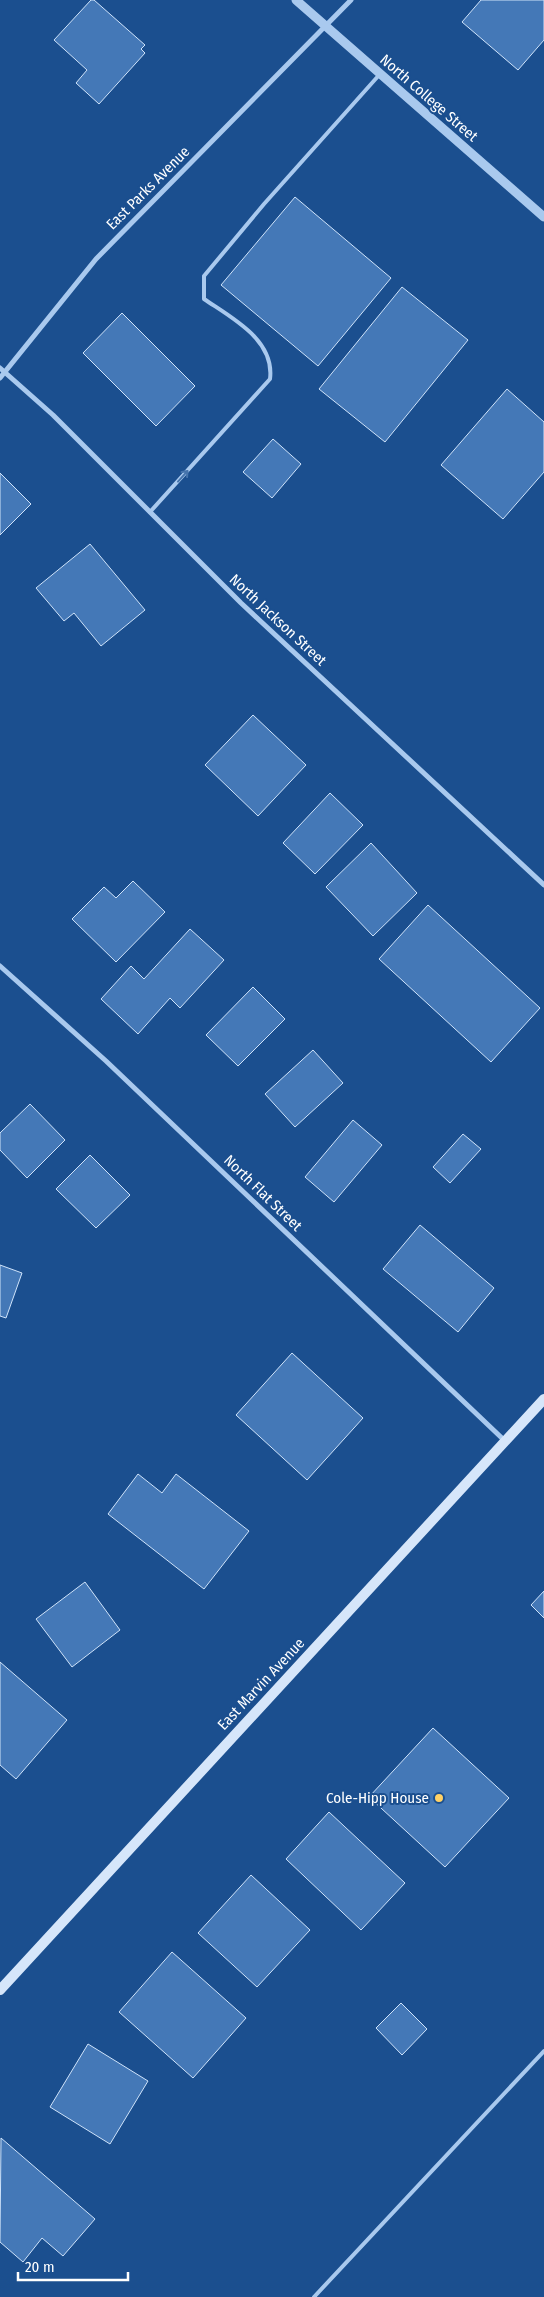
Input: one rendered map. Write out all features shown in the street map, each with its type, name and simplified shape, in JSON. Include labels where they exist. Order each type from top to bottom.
[{"type":"main road","name":"East Marvin Avenue","points":[[0,1990],[544,1399]]},
{"type":"street","name":"North College Street","points":[[296,0],[544,217]]},
{"type":"street","name":"East Parks Avenue","points":[[0,378],[96,258],[351,0]]},
{"type":"street","name":"North Jackson Street","points":[[0,368],[53,415],[241,603],[544,885]]},
{"type":"street","name":"North Flat Street","points":[[0,966],[106,1061],[505,1441]]},
{"type":"lane","points":[[150,512],[270,379],[271,367],[267,352],[241,324],[204,299],[204,276],[264,204],[380,74]]},
{"type":"lane","points":[[314,2297],[544,2051]]},
{"type":"building","points":[[91,0],[94,0],[145,45],[141,49],[145,53],[99,104],[76,83],[87,70],[54,40]]},
{"type":"building","points":[[481,0],[544,0],[544,40],[518,70],[462,22]]},
{"type":"building","points":[[295,197],[391,278],[318,366],[221,285]]},
{"type":"building","points":[[402,287],[468,340],[385,442],[319,389]]},
{"type":"building","points":[[122,313],[195,386],[156,426],[83,353]]},
{"type":"building","points":[[507,389],[544,422],[544,472],[503,519],[441,465]]},
{"type":"building","points":[[273,439],[301,464],[272,498],[243,472]]},
{"type":"building","points":[[0,473],[31,504],[0,535]]},
{"type":"building","points":[[90,544],[145,610],[101,646],[74,613],[64,621],[36,588]]},
{"type":"building","points":[[253,715],[306,765],[258,816],[205,765]]},
{"type":"building","points":[[330,793],[363,825],[315,874],[283,843]]},
{"type":"building","points":[[371,843],[417,893],[373,936],[326,887]]},
{"type":"building","points":[[133,881],[165,912],[116,962],[72,919],[104,887],[116,898]]},
{"type":"building","points":[[428,905],[540,1008],[491,1062],[379,959]]},
{"type":"building","points":[[190,929],[224,960],[180,1008],[170,998],[138,1034],[101,999],[131,966],[144,979]]},
{"type":"building","points":[[253,987],[285,1019],[238,1066],[206,1035]]},
{"type":"building","points":[[313,1050],[343,1083],[295,1127],[265,1094]]},
{"type":"building","points":[[30,1104],[65,1140],[27,1178],[0,1150],[0,1133]]},
{"type":"building","points":[[353,1120],[382,1145],[334,1202],[305,1177]]},
{"type":"building","points":[[463,1134],[481,1149],[450,1183],[433,1167]]},
{"type":"building","points":[[90,1155],[130,1195],[96,1228],[56,1189]]},
{"type":"building","points":[[420,1225],[494,1288],[458,1332],[383,1269]]},
{"type":"building","points":[[0,1265],[22,1273],[6,1318],[0,1316]]},
{"type":"building","points":[[292,1353],[363,1418],[307,1480],[236,1415]]},
{"type":"building","points":[[138,1474],[162,1493],[176,1474],[249,1531],[204,1589],[108,1514]]},
{"type":"building","points":[[85,1582],[120,1630],[72,1667],[36,1619]]},
{"type":"building","points":[[544,1591],[544,1618],[531,1605]]},
{"type":"building","points":[[0,1662],[67,1720],[16,1779],[0,1765]]},
{"type":"building","name":"Cole-Hipp House","points":[[433,1728],[509,1798],[445,1867],[369,1797]]},
{"type":"building","points":[[329,1812],[405,1883],[361,1930],[286,1859]]},
{"type":"building","points":[[251,1875],[310,1930],[257,1987],[198,1933]]},
{"type":"building","points":[[172,1952],[246,2018],[193,2078],[119,2012]]},
{"type":"building","points":[[401,2003],[427,2029],[402,2055],[376,2028]]},
{"type":"building","points":[[88,2044],[148,2081],[110,2144],[50,2107]]},
{"type":"building","points":[[1,2138],[95,2219],[63,2256],[42,2238],[23,2262],[0,2242]]},
{"type":"place","name":"Cole-Hipp House","points":[[439,1798]]}]
